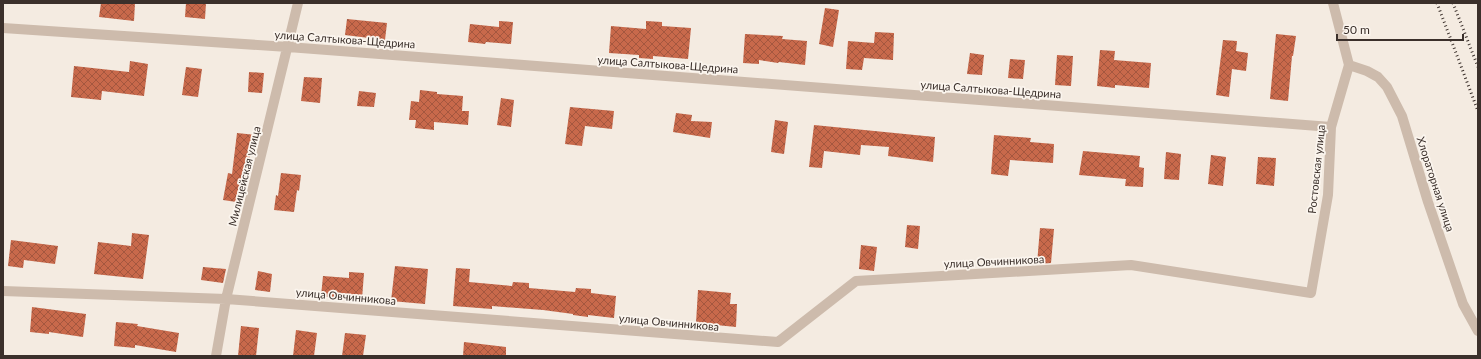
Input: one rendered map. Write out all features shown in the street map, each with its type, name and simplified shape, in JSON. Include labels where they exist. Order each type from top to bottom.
[{"type":"street","name":"Милицейская улица","points":[[216,356],[226,299],[298,3]]},
{"type":"street","name":"Ростовская улица","points":[[1311,293],[1328,195],[1331,127],[1348,65],[1333,3]]},
{"type":"street","name":"улица Салтыкова-Щедрина","points":[[3,28],[288,47],[1331,127]]},
{"type":"street","name":"Хлораторная улица","points":[[1348,65],[1367,71],[1378,77],[1387,87],[1402,116],[1428,202],[1463,304],[1478,331]]},
{"type":"street","name":"улица Овчинникова","points":[[3,290],[226,299],[778,342],[856,281],[1131,265],[1311,293]]},
{"type":"building","points":[[101,3],[135,3],[134,21],[99,17]]},
{"type":"building","points":[[186,3],[206,3],[205,19],[185,17]]},
{"type":"building","points":[[825,8],[839,10],[833,47],[819,44]]},
{"type":"building","points":[[347,19],[387,23],[385,40],[345,35]]},
{"type":"building","points":[[499,21],[513,22],[511,44],[486,42],[485,44],[468,42],[470,24],[499,27]]},
{"type":"building","points":[[646,21],[662,22],[662,26],[691,28],[688,59],[653,56],[653,59],[639,58],[639,55],[609,53],[611,26],[646,29]]},
{"type":"building","points":[[875,32],[894,33],[893,60],[864,58],[862,70],[846,69],[848,41],[874,43]]},
{"type":"building","points":[[745,34],[783,36],[782,39],[807,41],[805,65],[759,60],[759,64],[743,63]]},
{"type":"building","points":[[1276,34],[1296,36],[1292,56],[1288,101],[1270,99]]},
{"type":"building","points":[[1223,40],[1237,41],[1236,51],[1248,53],[1246,71],[1232,69],[1229,97],[1216,95]]},
{"type":"building","points":[[1100,50],[1115,51],[1114,60],[1151,63],[1149,88],[1115,85],[1115,88],[1097,86]]},
{"type":"building","points":[[970,53],[984,55],[982,75],[967,74]]},
{"type":"building","points":[[1057,55],[1073,56],[1071,86],[1055,85]]},
{"type":"building","points":[[1010,59],[1025,60],[1023,79],[1008,78]]},
{"type":"building","points":[[130,61],[148,64],[144,96],[102,91],[101,100],[71,97],[74,66],[129,72]]},
{"type":"building","points":[[186,67],[202,69],[198,97],[182,95]]},
{"type":"building","points":[[249,72],[264,73],[262,93],[248,92]]},
{"type":"building","points":[[304,77],[322,78],[320,103],[301,101]]},
{"type":"building","points":[[420,90],[437,92],[437,94],[463,96],[462,111],[469,111],[468,125],[434,122],[434,130],[415,128],[416,120],[409,120],[411,101],[419,102]]},
{"type":"building","points":[[359,91],[376,93],[374,107],[357,106]]},
{"type":"building","points":[[501,98],[514,100],[511,127],[497,125]]},
{"type":"building","points":[[570,107],[614,111],[612,129],[585,126],[582,146],[565,144]]},
{"type":"building","points":[[676,113],[692,115],[691,121],[712,122],[710,138],[673,132]]},
{"type":"building","points":[[775,120],[788,122],[784,154],[771,152]]},
{"type":"building","points":[[814,125],[935,137],[933,162],[888,156],[889,147],[861,145],[860,155],[824,151],[822,168],[809,167]]},
{"type":"building","points":[[237,133],[257,135],[254,155],[250,154],[247,184],[243,203],[223,200],[228,173],[232,174]]},
{"type":"building","points":[[994,135],[1031,138],[1030,142],[1054,144],[1053,163],[1010,160],[1008,176],[991,174]]},
{"type":"building","points":[[1083,151],[1140,156],[1139,167],[1144,168],[1143,187],[1125,186],[1126,179],[1079,175]]},
{"type":"building","points":[[1166,152],[1181,154],[1179,180],[1164,179]]},
{"type":"building","points":[[1211,155],[1226,157],[1223,186],[1208,184]]},
{"type":"building","points":[[1258,157],[1276,158],[1274,186],[1256,184]]},
{"type":"building","points":[[281,173],[301,175],[294,212],[274,210],[276,195],[278,196]]},
{"type":"building","points":[[907,225],[920,226],[918,249],[905,247]]},
{"type":"building","points":[[1040,228],[1054,229],[1051,263],[1037,264]]},
{"type":"building","points":[[132,233],[149,235],[143,279],[94,274],[98,242],[131,246]]},
{"type":"building","points":[[11,240],[58,246],[55,264],[24,260],[23,268],[8,266]]},
{"type":"building","points":[[861,245],[877,247],[874,271],[859,269]]},
{"type":"building","points":[[395,266],[428,269],[425,304],[391,301]]},
{"type":"building","points":[[203,267],[226,269],[223,283],[201,280]]},
{"type":"building","points":[[456,268],[470,269],[469,282],[512,286],[513,282],[529,283],[529,288],[575,292],[576,288],[591,289],[591,293],[616,296],[614,318],[588,315],[588,317],[543,310],[492,306],[492,309],[453,306]]},
{"type":"building","points":[[258,271],[272,274],[270,292],[255,290]]},
{"type":"building","points":[[349,272],[364,273],[362,299],[321,296],[323,276],[349,278]]},
{"type":"building","points":[[698,290],[731,293],[730,304],[737,304],[736,327],[696,323]]},
{"type":"building","points":[[32,307],[86,314],[83,337],[49,332],[49,334],[30,332]]},
{"type":"building","points":[[116,322],[138,324],[137,326],[179,333],[176,352],[135,345],[135,348],[114,346]]},
{"type":"building","points":[[241,326],[259,328],[256,356],[238,356]]},
{"type":"building","points":[[296,330],[317,333],[314,356],[293,356]]},
{"type":"building","points":[[345,333],[366,335],[363,356],[342,356]]},
{"type":"building","points":[[464,342],[506,347],[506,356],[463,356]]},
{"type":"railway","points":[[1437,3],[1478,111]]},
{"type":"railway","points":[[1453,3],[1478,67]]}]
